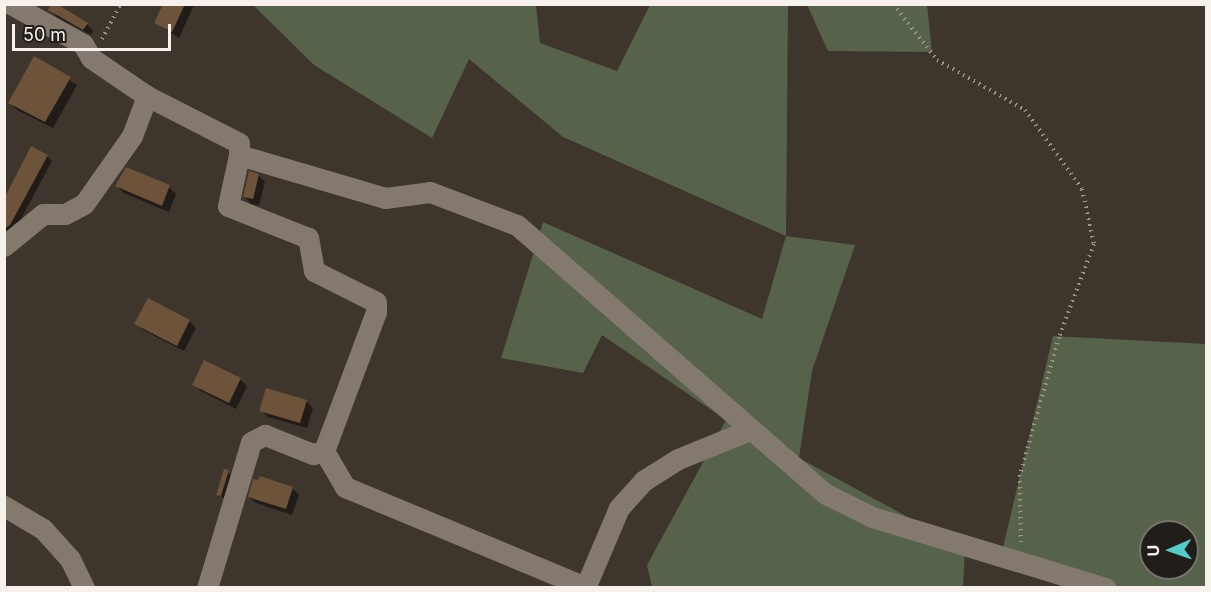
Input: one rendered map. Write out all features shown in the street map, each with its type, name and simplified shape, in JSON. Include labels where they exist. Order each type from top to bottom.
[{"type":"street","points":[[11,4],[83,44],[91,58],[147,96],[239,143],[239,155],[228,206],[308,238],[314,271],[376,302],[376,312],[324,451]]},
{"type":"street","points":[[4,246],[43,214],[65,214],[84,204],[132,136],[147,96]]},
{"type":"street","points":[[239,155],[385,198],[430,192],[517,225],[749,430],[824,493],[872,517],[1105,588]]},
{"type":"street","points":[[324,451],[345,487],[585,587],[619,508],[643,481],[678,459],[749,430]]},
{"type":"street","points":[[207,588],[251,442],[265,435],[313,454],[324,451]]},
{"type":"street","points":[[4,506],[44,530],[70,559],[84,588]]},
{"type":"path","points":[[91,58],[122,4]]},
{"type":"path","points":[[893,4],[937,60],[1025,110],[1082,189],[1094,244],[1059,337],[1020,475],[1021,564]]},
{"type":"green space","points":[[253,5],[536,5],[540,43],[617,71],[650,5],[788,5],[786,236],[563,137],[469,59],[432,138],[314,65]]},
{"type":"green space","points":[[807,5],[927,5],[932,52],[828,51]]},
{"type":"green space","points":[[543,222],[762,319],[786,236],[855,245],[812,371],[799,458],[965,548],[963,587],[652,587],[647,565],[726,420],[602,335],[583,373],[501,358]]},
{"type":"green space","points":[[1053,336],[1206,344],[1206,587],[1084,587],[1000,560]]},
{"type":"building","points":[[51,4],[57,4],[88,23],[83,30],[48,10]]},
{"type":"building","points":[[163,4],[185,4],[172,32],[154,23]]},
{"type":"building","points":[[34,56],[71,77],[45,122],[8,103]]},
{"type":"building","points":[[31,146],[48,155],[10,225],[4,229],[4,199]]},
{"type":"building","points":[[126,167],[170,185],[162,206],[115,186]]},
{"type":"building","points":[[249,171],[259,174],[253,199],[243,197]]},
{"type":"building","points":[[148,298],[190,320],[177,346],[134,324]]},
{"type":"building","points":[[204,360],[241,378],[229,403],[192,385]]},
{"type":"building","points":[[266,388],[307,400],[300,423],[259,411]]},
{"type":"building","points":[[224,469],[229,470],[221,496],[216,495]]},
{"type":"building","points":[[260,476],[293,487],[286,509],[248,497],[253,479],[258,480]]}]
